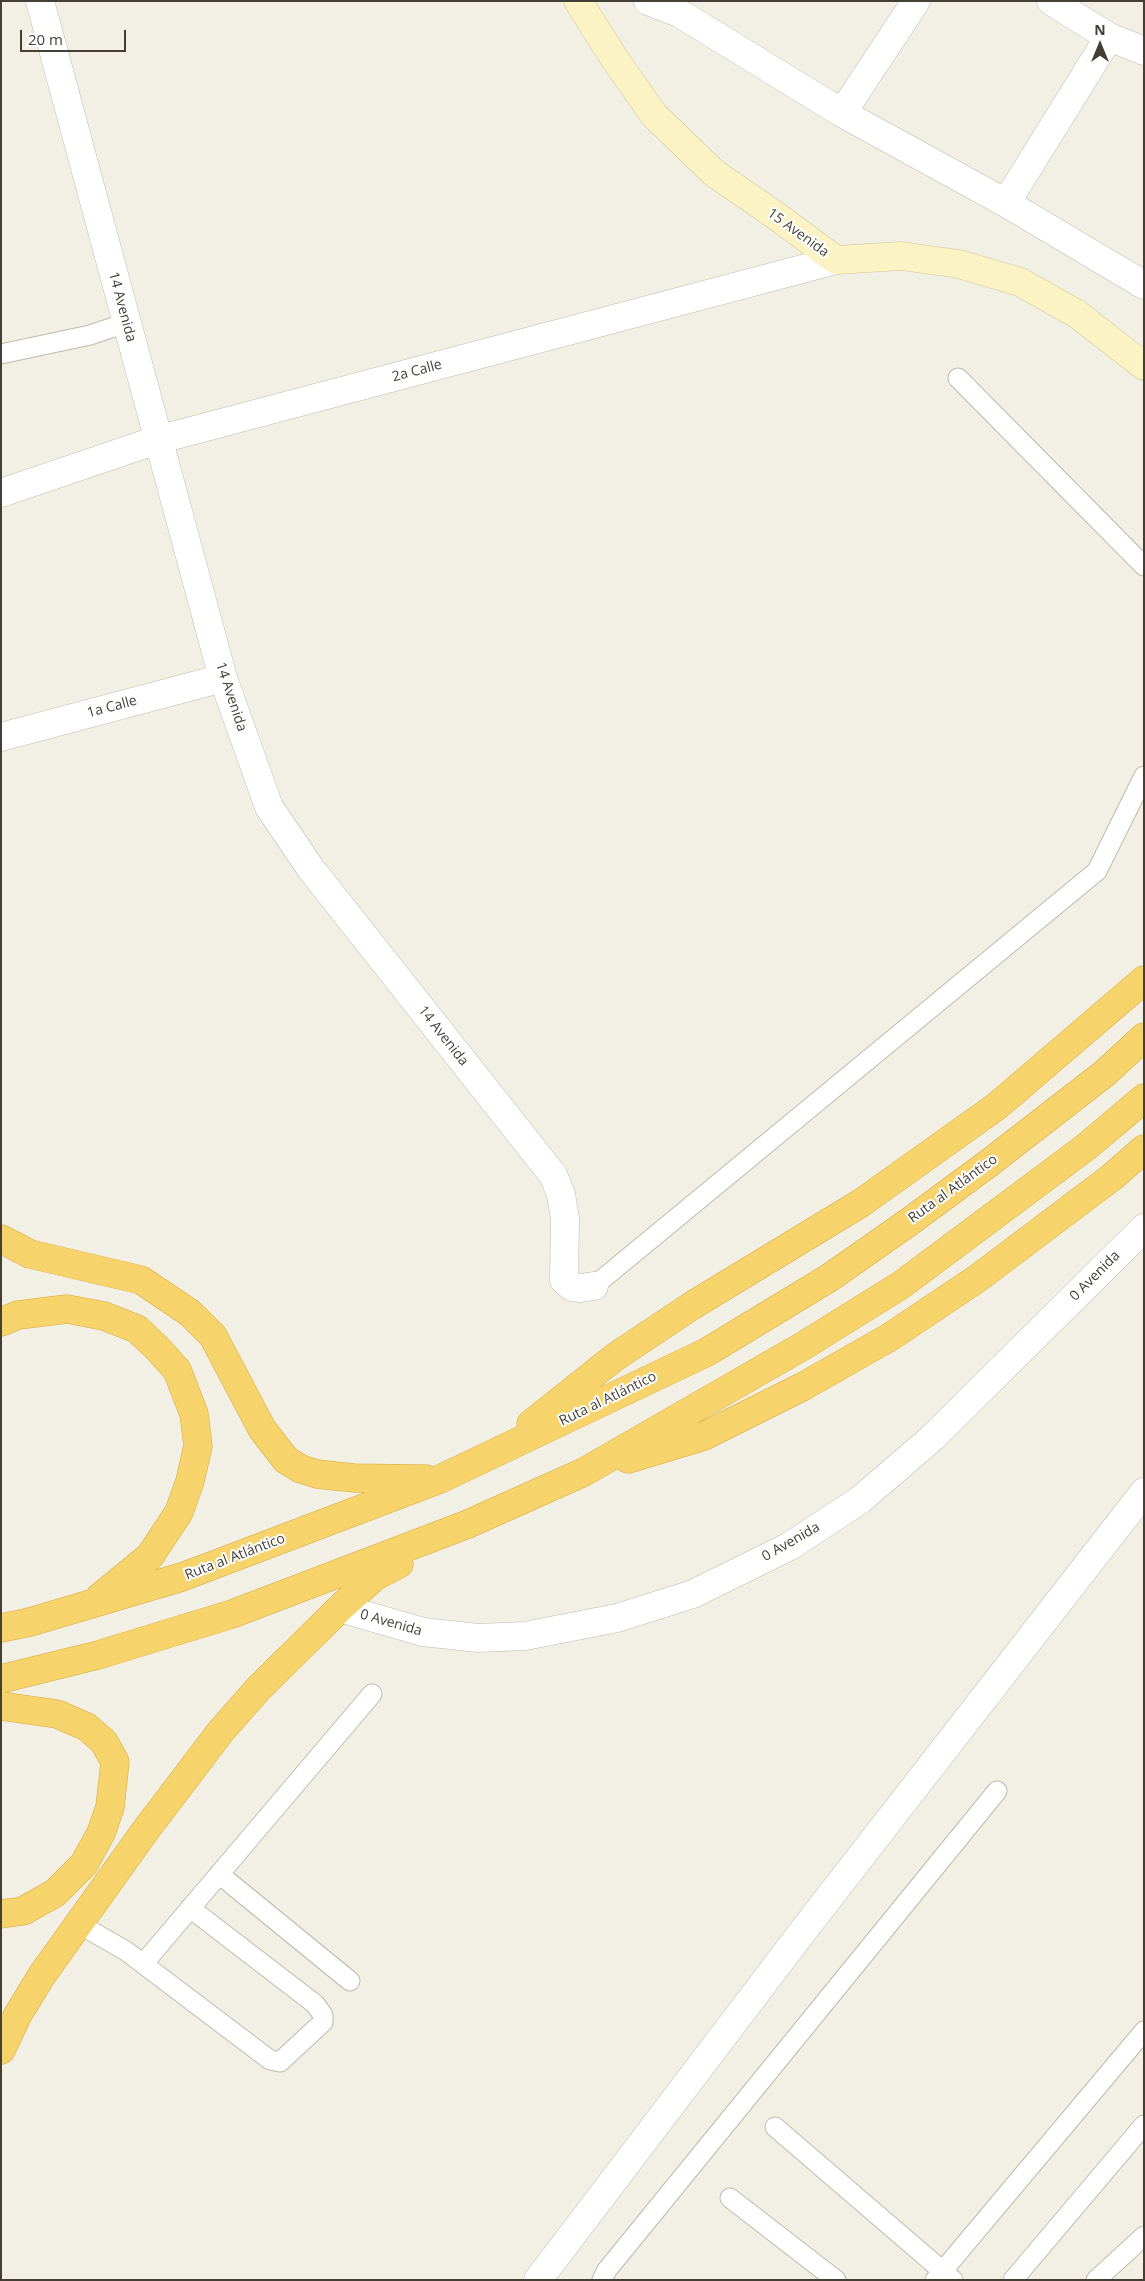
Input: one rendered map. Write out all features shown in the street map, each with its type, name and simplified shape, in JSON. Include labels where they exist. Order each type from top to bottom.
[{"type":"highway","points":[[494,1454],[615,1357],[693,1305],[861,1204],[997,1106],[1144,980]]},
{"type":"highway","name":"Ruta al Atlántico","points":[[1,1628],[182,1577],[440,1479],[706,1352],[829,1278],[989,1163],[1105,1073],[1144,1037]]},
{"type":"highway","points":[[1,1679],[98,1655],[232,1614],[468,1524],[584,1472],[803,1346],[901,1285],[1086,1147],[1144,1098]]},
{"type":"highway","points":[[584,1472],[704,1436],[802,1387],[882,1342],[978,1278],[1112,1176],[1144,1148]]},
{"type":"highway","points":[[1,1239],[30,1254],[141,1280],[190,1313],[213,1336],[262,1429],[286,1460],[318,1474],[354,1478],[440,1479]]},
{"type":"highway","points":[[1,1322],[18,1315],[67,1309],[104,1316],[137,1329],[177,1370],[194,1414],[198,1446],[190,1481],[179,1512],[150,1556],[91,1604]]},
{"type":"highway","points":[[1,2050],[17,2016],[37,1983],[145,1831],[221,1731],[258,1689],[374,1577],[468,1524]]},
{"type":"highway","points":[[1,1706],[57,1714],[87,1727],[104,1742],[115,1762],[110,1807],[101,1832],[84,1864],[55,1893],[24,1911],[1,1914]]},
{"type":"street","name":"14 Avenida","points":[[40,1],[157,440],[224,678],[269,807],[311,869],[553,1175],[561,1194],[565,1219],[564,1280],[572,1287],[594,1286]]},
{"type":"street","name":"15 Avenida","points":[[578,1],[614,58],[654,114],[714,173],[836,260],[901,256],[959,264],[1020,282],[1077,314],[1144,366]]},
{"type":"street","points":[[648,1],[683,7],[842,113],[1006,204],[1144,285]]},
{"type":"street","points":[[842,113],[916,1]]},
{"type":"street","points":[[1051,1],[1109,37],[1144,51]]},
{"type":"street","points":[[1006,204],[1109,37]]},
{"type":"street","name":"2a Calle","points":[[1,493],[157,440],[836,260]]},
{"type":"street","name":"1a Calle","points":[[1,737],[224,678]]},
{"type":"street","name":"0 Avenida","points":[[340,1608],[423,1632],[478,1638],[525,1636],[617,1618],[694,1594],[790,1546],[860,1500],[951,1420],[1144,1228]]},
{"type":"street","points":[[538,2280],[809,1923],[1144,1492]]},
{"type":"lane","points":[[1,354],[90,334],[126,323]]},
{"type":"lane","points":[[958,378],[1144,566]]},
{"type":"lane","points":[[594,1286],[1097,870],[1144,776]]},
{"type":"lane","points":[[143,1964],[372,1694]]},
{"type":"lane","points":[[609,2276],[997,1791]]},
{"type":"lane","points":[[220,1874],[350,1981]]},
{"type":"lane","points":[[79,1924],[126,1951],[275,2062],[280,2062],[323,2022],[323,2015],[315,2004],[190,1908]]},
{"type":"lane","points":[[776,2127],[943,2277],[1144,2031]]},
{"type":"lane","points":[[1014,2280],[1144,2125]]},
{"type":"lane","points":[[730,2198],[836,2280]]},
{"type":"lane","points":[[1096,2280],[1144,2236]]}]
